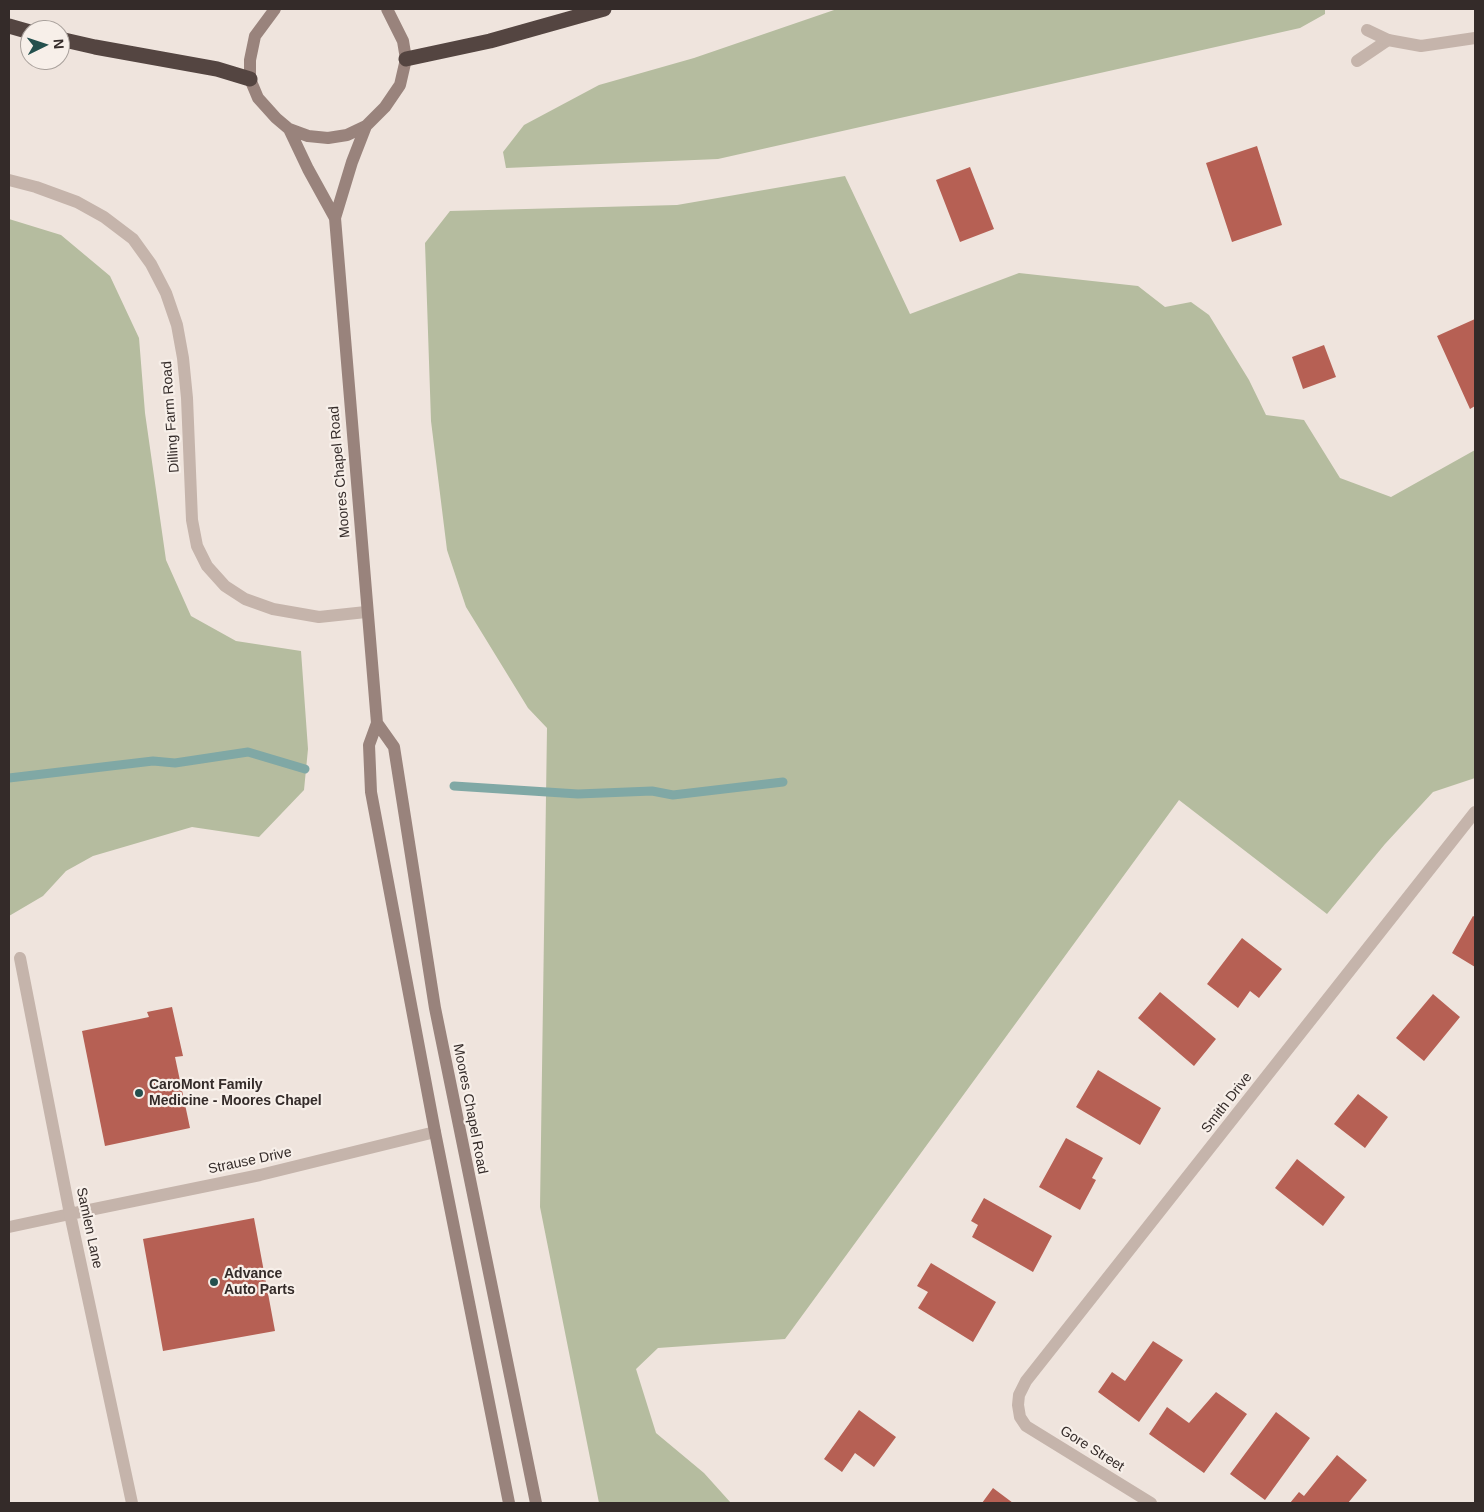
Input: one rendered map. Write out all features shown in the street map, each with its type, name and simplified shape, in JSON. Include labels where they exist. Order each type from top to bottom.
[{"type":"highway","points":[[406,59],[490,42],[604,9]]},
{"type":"highway","points":[[70,41],[217,69],[250,79]]},
{"type":"main road","name":"Moores Chapel Road","points":[[275,9],[254,36],[250,60],[250,79],[258,98],[289,129],[308,136],[328,138],[347,135],[366,126],[386,107],[400,85],[406,59],[404,41],[387,9]]},
{"type":"main road","name":"Moores Chapel Road","points":[[366,126],[352,162],[335,218],[366,612],[377,723],[370,745],[373,805],[434,1132],[509,1503]]},
{"type":"main road","name":"Moores Chapel Road","points":[[289,129],[335,218]]},
{"type":"main road","name":"Moores Chapel Road","points":[[377,723],[394,747],[439,1027],[536,1503]]},
{"type":"street","points":[[1367,30],[1388,40],[1421,46],[1475,38]]},
{"type":"street","points":[[1358,61],[1388,40]]},
{"type":"street","name":"Dilling Farm Road","points":[[9,180],[36,187],[77,202],[104,217],[133,239],[151,264],[166,293],[177,325],[183,358],[187,398],[192,520],[197,546],[207,566],[225,586],[245,599],[274,610],[319,617],[366,612]]},
{"type":"street","name":"Smith Drive","points":[[1020,1417],[1019,1395],[1026,1381],[1475,812]]},
{"type":"street","name":"Samlen Lane","points":[[20,958],[70,1214],[132,1503]]},
{"type":"street","name":"Strause Drive","points":[[9,1227],[260,1175],[434,1132]]},
{"type":"street","name":"Gore Street","points":[[1020,1417],[1026,1426],[1151,1503]]},
{"type":"green space","points":[[837,9],[1325,9],[1325,14],[1300,28],[718,159],[506,168],[503,152],[524,125],[599,85],[694,58]]},
{"type":"green space","points":[[845,176],[910,314],[1019,273],[1138,286],[1165,307],[1191,302],[1209,315],[1249,380],[1266,415],[1304,420],[1340,478],[1391,497],[1475,450],[1475,778],[1433,792],[1385,844],[1327,914],[1179,800],[785,1339],[658,1348],[636,1369],[656,1433],[704,1473],[731,1503],[599,1503],[540,1207],[547,728],[528,708],[466,607],[447,550],[431,421],[425,243],[450,211],[677,205]]},
{"type":"green space","points":[[9,219],[61,235],[110,276],[139,338],[145,413],[166,560],[191,616],[236,641],[301,651],[308,749],[304,790],[259,837],[192,827],[93,856],[66,871],[43,896],[9,916]]},
{"type":"building","points":[[1257,146],[1282,225],[1232,242],[1206,163]]},
{"type":"building","points":[[970,167],[994,229],[960,242],[936,180]]},
{"type":"building","points":[[1475,319],[1475,406],[1470,409],[1437,336]]},
{"type":"building","points":[[1324,345],[1336,377],[1303,389],[1292,357]]},
{"type":"building","points":[[1473,916],[1475,917],[1475,967],[1452,953]]},
{"type":"building","points":[[1242,938],[1282,969],[1259,998],[1250,991],[1238,1008],[1207,984]]},
{"type":"building","points":[[1160,992],[1216,1039],[1194,1066],[1138,1018]]},
{"type":"building","points":[[1433,994],[1460,1017],[1424,1061],[1396,1038]]},
{"type":"building","name":"CaroMont Family Medicine - Moores Chapel","points":[[172,1007],[183,1056],[175,1057],[190,1128],[105,1146],[82,1031],[149,1017],[147,1012]]},
{"type":"building","points":[[1098,1070],[1161,1108],[1140,1145],[1076,1107]]},
{"type":"building","points":[[1358,1094],[1388,1117],[1365,1148],[1334,1124]]},
{"type":"building","points":[[1066,1138],[1103,1158],[1092,1178],[1096,1180],[1080,1210],[1039,1187]]},
{"type":"building","points":[[1297,1159],[1345,1197],[1323,1226],[1275,1188]]},
{"type":"building","points":[[984,1198],[1052,1236],[1033,1272],[972,1237],[978,1225],[971,1221]]},
{"type":"building","points":[[254,1218],[275,1331],[163,1351],[143,1239]]},
{"type":"building","points":[[931,1263],[996,1302],[973,1342],[918,1308],[928,1292],[917,1286]]},
{"type":"building","points":[[1153,1341],[1183,1360],[1139,1422],[1098,1392],[1112,1372],[1125,1381]]},
{"type":"building","points":[[1216,1392],[1247,1414],[1204,1473],[1149,1434],[1167,1407],[1189,1423]]},
{"type":"building","points":[[859,1410],[896,1437],[874,1467],[855,1453],[842,1472],[824,1459]]},
{"type":"building","points":[[1276,1412],[1310,1438],[1265,1500],[1230,1474]]},
{"type":"building","points":[[1337,1455],[1367,1480],[1348,1503],[1290,1503],[1299,1492],[1304,1496]]},
{"type":"building","points":[[993,1488],[1013,1503],[982,1503]]},
{"type":"waterway","points":[[9,778],[153,761],[175,763],[248,752],[305,769]]},
{"type":"waterway","points":[[454,786],[578,794],[652,791],[673,795],[783,782]]},
{"type":"place","name":"CaroMont Family Medicine - Moores Chapel","points":[[139,1093]]},
{"type":"place","name":"Advance Auto Parts","points":[[214,1282]]}]
